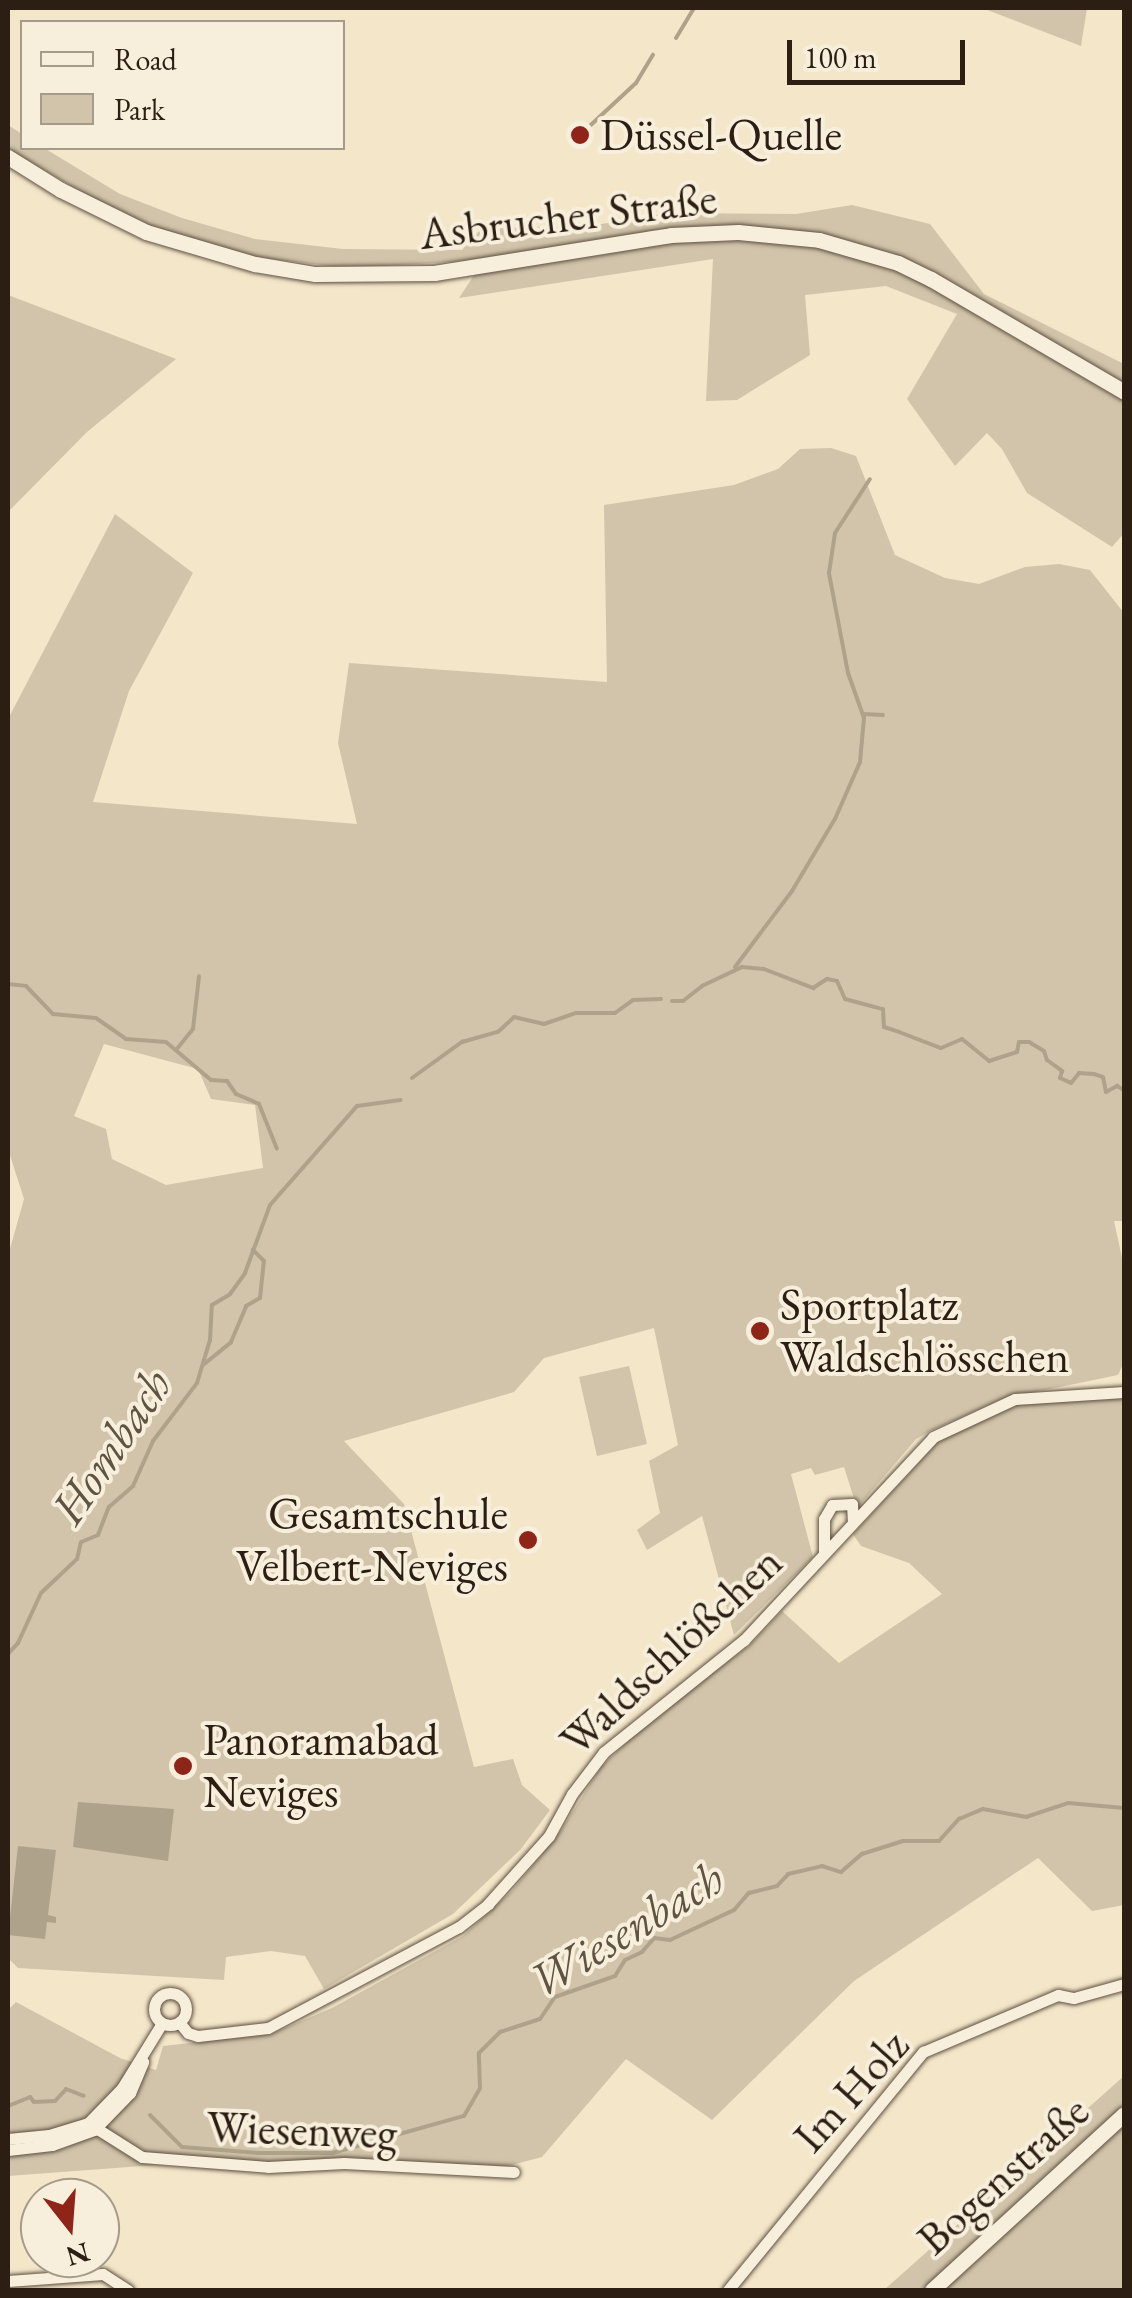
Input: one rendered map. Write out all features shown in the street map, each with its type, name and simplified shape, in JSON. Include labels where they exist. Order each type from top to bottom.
[{"type":"main road","name":"Asbrucher Straße","points":[[8,156],[93,208],[146,232],[255,264],[315,274],[434,274],[671,235],[738,232],[819,240],[898,264],[930,279],[1124,392]]},
{"type":"main road","name":"Bogenstraße","points":[[932,2290],[1124,2114]]},
{"type":"street","name":"Waldschlößchen","points":[[179,2022],[198,2036],[268,2028],[459,1927],[488,1904],[549,1836],[572,1794],[604,1752],[744,1640],[932,1436],[1014,1399],[1124,1392]]},
{"type":"street","points":[[824,1553],[824,1519],[832,1505],[852,1504],[851,1524]]},
{"type":"street","name":"Im Holz","points":[[728,2290],[923,2052],[1058,1995],[1074,1998],[1124,1984]]},
{"type":"street","points":[[165,1994],[178,1995],[185,2004],[179,2022],[162,2023],[154,2008],[165,1994]]},
{"type":"street","points":[[8,2150],[52,2145],[91,2127],[130,2093],[162,2023]]},
{"type":"street","points":[[8,2139],[91,2127]]},
{"type":"street","name":"Wiesenweg","points":[[91,2127],[142,2157],[268,2167],[344,2163],[514,2172]]},
{"type":"street","points":[[8,2281],[104,2274],[128,2290]]},
{"type":"green space","points":[[982,8],[1087,8],[1081,46]]},
{"type":"green space","points":[[8,125],[20,133],[20,150],[47,150],[120,194],[182,218],[255,239],[343,249],[462,250],[482,228],[583,227],[669,213],[796,214],[852,205],[930,224],[984,294],[1124,364],[1124,533],[1112,547],[1027,493],[1002,449],[987,433],[955,466],[907,399],[957,314],[886,286],[805,295],[810,355],[737,400],[706,401],[713,259],[459,298],[484,260],[347,268],[255,257],[179,237],[111,209],[8,148]]},
{"type":"green space","points":[[8,295],[176,359],[87,432],[8,512]]},
{"type":"green space","points":[[831,448],[856,456],[895,555],[945,578],[979,584],[1025,567],[1059,564],[1090,570],[1124,613],[1124,1221],[1114,1221],[1124,1267],[1124,1362],[1118,1375],[1002,1399],[932,1430],[916,1439],[857,1508],[844,1467],[815,1475],[811,1468],[791,1474],[813,1557],[734,1635],[702,1516],[647,1550],[637,1530],[660,1513],[649,1461],[678,1445],[654,1328],[544,1358],[514,1392],[344,1441],[404,1504],[474,1767],[513,1759],[522,1785],[550,1810],[521,1849],[453,1914],[324,1989],[305,1956],[271,1951],[226,1957],[224,1980],[18,1968],[8,1958],[8,1256],[24,1199],[8,1149],[8,719],[115,514],[193,573],[129,691],[93,802],[357,824],[338,743],[349,663],[607,682],[604,505],[734,485],[778,469],[800,449]],"holes":[[[104,1044],[198,1069],[211,1099],[255,1105],[263,1168],[166,1185],[112,1159],[106,1129],[74,1116]]]},
{"type":"green space","points":[[629,1366],[647,1444],[597,1456],[579,1377]]},
{"type":"green space","points":[[1124,1396],[1124,1905],[1092,1911],[1038,1858],[854,1981],[712,2120],[626,2059],[542,2157],[497,2169],[196,2162],[8,2176],[8,2010],[16,2002],[120,2058],[156,2070],[163,2046],[271,2034],[332,2008],[463,1936],[512,1891],[560,1832],[601,1767],[652,1718],[749,1646],[782,1611],[839,1663],[942,1594],[909,1563],[861,1546],[853,1534],[938,1442],[1011,1405],[1032,1400]]},
{"type":"green space","points":[[1124,2076],[1124,2290],[884,2290]]},
{"type":"shaded area","points":[[78,1802],[174,1809],[168,1861],[73,1847]]},
{"type":"shaded area","points":[[18,1846],[56,1850],[48,1915],[56,1917],[56,1923],[47,1922],[45,1939],[8,1935]]},
{"type":"waterway","points":[[676,38],[694,8]]},
{"type":"waterway","points":[[580,135],[636,83],[653,55]]},
{"type":"waterway","points":[[735,967],[792,891],[835,819],[860,762],[864,718],[848,673],[829,573],[835,533],[870,479]]},
{"type":"waterway","points":[[863,714],[883,715]]},
{"type":"waterway","name":"Hombach","points":[[672,1001],[683,1001],[702,986],[742,967],[764,969],[813,988],[827,979],[837,981],[845,999],[883,1009],[884,1027],[941,1048],[962,1039],[989,1061],[1017,1052],[1019,1042],[1029,1042],[1044,1051],[1047,1060],[1062,1071],[1060,1078],[1071,1083],[1079,1073],[1094,1074],[1103,1077],[1106,1092],[1117,1086],[1124,1090]]},
{"type":"waterway","points":[[176,1050],[193,1029],[199,976]]},
{"type":"waterway","points":[[8,984],[26,986],[53,1014],[96,1018],[126,1039],[166,1042],[211,1080],[227,1081],[236,1094],[259,1104],[277,1149]]},
{"type":"waterway","name":"Hombach","points":[[412,1078],[462,1042],[498,1032],[514,1017],[544,1024],[576,1013],[615,1013],[633,1000],[661,999]]},
{"type":"waterway","name":"Hombach","points":[[8,1654],[18,1643],[41,1593],[77,1559],[81,1542],[98,1535],[109,1507],[133,1486],[153,1441],[197,1383],[210,1340],[212,1305],[230,1294],[245,1273],[270,1205],[357,1106],[401,1100]]},
{"type":"waterway","points":[[203,1365],[231,1342],[246,1306],[260,1298],[264,1261],[253,1250]]},
{"type":"waterway","name":"Wiesenbach","points":[[150,2115],[182,2147],[259,2153],[332,2153],[464,2116],[480,2088],[479,2053],[500,2032],[540,2019],[555,1997],[615,1976],[625,1960],[642,1952],[654,1938],[670,1940],[734,1910],[749,1893],[777,1886],[788,1874],[822,1866],[841,1872],[862,1854],[903,1841],[939,1841],[959,1819],[983,1809],[1026,1817],[1068,1803],[1124,1808]]},
{"type":"waterway","name":"Wiesenbach","points":[[8,2106],[30,2097],[34,2102],[55,2101],[66,2089],[84,2096]]},
{"type":"place","name":"Düssel-Quelle","points":[[580,135]]},
{"type":"place","name":"Sportplatz Waldschlösschen","points":[[760,1331]]},
{"type":"place","name":"Gesamtschule Velbert-Neviges","points":[[528,1540]]},
{"type":"place","name":"Panoramabad Neviges","points":[[183,1766]]}]
